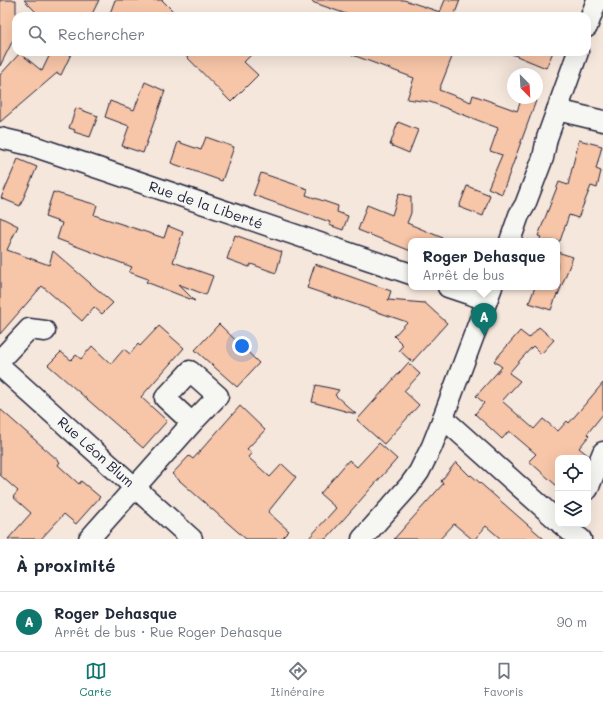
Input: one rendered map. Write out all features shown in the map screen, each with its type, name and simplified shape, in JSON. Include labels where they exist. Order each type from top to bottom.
[{"type":"street","points":[[591,16],[597,0]]},
{"type":"street","points":[[511,238],[519,214],[525,206],[543,158],[547,138],[577,56]]},
{"type":"street","points":[[557,110],[603,121]]},
{"type":"street","name":"Rue de la Liberté","points":[[0,138],[30,145],[408,273]]},
{"type":"street","points":[[362,539],[409,486],[432,446],[490,294],[466,290]]},
{"type":"street","points":[[0,360],[29,329],[45,331]]},
{"type":"street","name":"Rue Léon Blum","points":[[0,366],[192,539]]},
{"type":"street","points":[[443,418],[569,528]]},
{"type":"street","points":[[89,539],[192,423]]},
{"type":"street","points":[[591,482],[603,452]]},
{"type":"building","points":[[0,0],[16,0],[16,12],[12,12],[12,42],[0,66]]},
{"type":"building","points":[[24,0],[99,0],[93,12],[36,12]]},
{"type":"building","points":[[115,0],[162,0],[174,12],[110,12]]},
{"type":"building","points":[[313,0],[404,0],[440,12],[341,12],[312,2]]},
{"type":"building","points":[[445,0],[460,0],[456,12],[440,12]]},
{"type":"building","points":[[17,56],[24,56],[42,71],[49,56],[70,56],[61,75],[57,73],[0,122],[0,75]]},
{"type":"building","points":[[186,56],[250,56],[244,62],[258,75],[231,102]]},
{"type":"building","points":[[355,56],[452,56],[439,90],[471,102],[473,95],[517,111],[520,104],[535,104],[502,194],[488,188],[502,155],[490,151],[498,128],[430,102],[407,99],[414,78]]},
{"type":"building","points":[[517,56],[551,56],[546,68]]},
{"type":"building","points":[[145,82],[165,91],[143,153],[122,146],[129,126],[105,117],[110,101],[134,110]]},
{"type":"building","points":[[76,108],[98,116],[90,137],[74,132],[75,130],[69,128]]},
{"type":"building","points":[[398,122],[418,130],[409,153],[390,145]]},
{"type":"building","points":[[206,137],[234,147],[222,181],[171,163],[178,142],[201,150]]},
{"type":"building","points":[[579,140],[602,146],[596,169],[601,171],[597,188],[591,186],[578,218],[569,215],[560,241],[560,238],[540,238],[538,236],[559,182],[568,185]]},
{"type":"building","points":[[18,159],[37,167],[20,206],[1,198]]},
{"type":"building","points":[[261,173],[308,189],[306,195],[338,206],[337,212],[348,216],[343,230],[329,225],[330,222],[253,195]]},
{"type":"building","points":[[467,186],[490,195],[483,216],[459,207]]},
{"type":"building","points":[[53,192],[97,205],[94,215],[164,238],[168,226],[183,232],[173,262],[213,276],[206,295],[178,284],[195,301],[146,282],[148,279],[129,272],[132,267],[57,239],[62,223],[45,217]]},
{"type":"building","points":[[399,193],[411,197],[411,213],[407,223],[443,238],[408,238],[408,250],[358,230],[367,205],[392,215]]},
{"type":"building","points":[[0,217],[18,226],[7,250],[49,265],[53,251],[113,303],[102,314],[94,307],[82,321],[42,286],[0,334]]},
{"type":"building","points":[[235,235],[282,252],[276,273],[251,264],[249,267],[227,259]]},
{"type":"building","points":[[560,253],[573,257],[560,290]]},
{"type":"building","points":[[315,264],[391,291],[388,300],[425,303],[447,323],[412,362],[399,350],[403,345],[394,336],[407,322],[307,288]]},
{"type":"building","points":[[534,290],[560,290],[551,310],[529,303]]},
{"type":"building","points":[[219,324],[259,363],[237,387],[195,350]]},
{"type":"building","points":[[159,326],[184,348],[141,397],[167,421],[143,448],[48,365],[61,352],[71,360],[76,355],[81,359],[92,346],[111,364],[124,349],[130,354],[138,344],[140,346]]},
{"type":"building","points":[[539,327],[554,340],[541,354],[533,346],[509,373],[520,381],[502,401],[534,429],[543,419],[558,431],[567,421],[569,423],[603,383],[603,414],[587,434],[589,436],[579,448],[588,455],[555,455],[555,484],[529,461],[536,454],[509,431],[502,439],[475,414],[484,403],[476,396],[502,367],[494,361],[520,331],[529,338]]},
{"type":"building","points":[[408,363],[420,374],[404,391],[419,405],[384,444],[357,420]]},
{"type":"building","points":[[316,385],[339,390],[335,395],[356,414],[312,402]]},
{"type":"building","points":[[240,406],[265,430],[247,449],[252,453],[248,457],[270,477],[282,464],[296,477],[268,512],[289,531],[281,539],[246,539],[172,474],[189,456],[193,459]]},
{"type":"building","points":[[0,409],[60,462],[58,465],[79,484],[81,481],[100,497],[76,524],[64,514],[41,539],[8,539],[31,513],[13,497],[18,491],[0,475]]},
{"type":"building","points":[[379,443],[397,459],[326,539],[309,538],[336,508],[320,494],[349,460],[357,467]]},
{"type":"building","points":[[456,462],[470,476],[471,475],[544,539],[501,539],[486,526],[475,539],[472,539],[454,524],[440,539],[394,539],[443,484],[441,481]]},
{"type":"place","name":"Roger Dehasque","points":[[484,336]]}]
